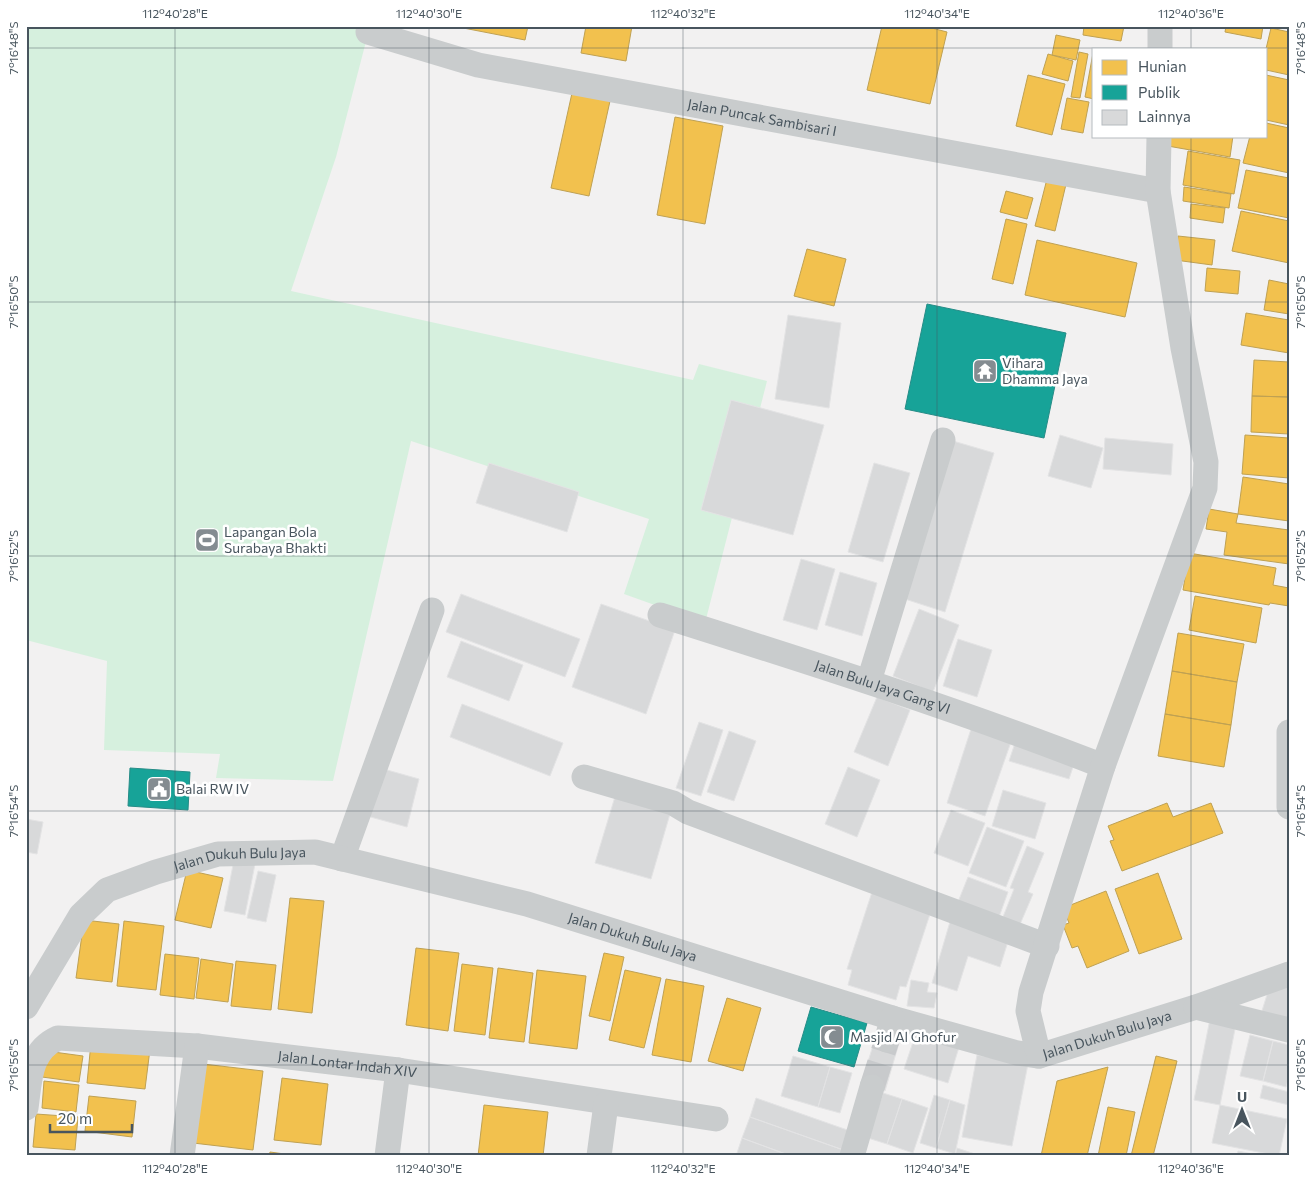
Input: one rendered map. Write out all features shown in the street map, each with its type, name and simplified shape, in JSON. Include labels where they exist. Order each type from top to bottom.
[{"type":"street","points":[[1160,26],[1160,48]]},
{"type":"street","name":"Jalan Puncak Sambisari I","points":[[369,29],[478,65],[1158,192]]},
{"type":"street","points":[[1039,1056],[1028,1011],[1031,992],[1103,766],[1205,488],[1207,471],[1158,192],[1159,138]]},
{"type":"street","points":[[869,680],[943,440]]},
{"type":"street","points":[[342,859],[432,610]]},
{"type":"street","name":"Jalan Bulu Jaya Gang VI","points":[[660,615],[869,680],[986,720],[1103,766]]},
{"type":"street","points":[[1289,732],[1289,807]]},
{"type":"street","points":[[584,777],[673,803],[688,812],[1047,946]]},
{"type":"street","name":"Jalan Dukuh Bulu Jaya","points":[[26,1007],[81,914],[107,890],[156,872],[218,854],[315,852],[527,904],[889,1029],[1039,1056],[1196,1008],[1289,974]]},
{"type":"street","points":[[1196,1008],[1289,1030]]},
{"type":"street","name":"Jalan Lontar Indah XIV","points":[[26,1108],[33,1065],[47,1043],[58,1038],[197,1046],[398,1070],[606,1104],[716,1119]]},
{"type":"street","points":[[182,1156],[197,1046]]},
{"type":"street","points":[[387,1156],[398,1070]]},
{"type":"street","points":[[852,1156],[872,1087]]},
{"type":"street","points":[[599,1156],[606,1104]]},
{"type":"green space","points":[[26,26],[370,26],[336,157],[291,291],[693,380],[699,364],[767,381],[705,623],[624,594],[649,519],[411,441],[333,781],[216,778],[220,754],[104,750],[107,661],[26,640]]},
{"type":"building: Hunian","points":[[453,26],[528,26],[525,40]]},
{"type":"building: Hunian","points":[[586,26],[632,26],[626,61],[581,53]]},
{"type":"building: Hunian","points":[[882,26],[924,26],[947,32],[930,104],[867,90]]},
{"type":"building: Hunian","points":[[1084,26],[1124,26],[1121,41],[1083,35]]},
{"type":"building: Hunian","points":[[1226,26],[1263,26],[1261,39],[1225,32]]},
{"type":"building: Hunian","points":[[1271,28],[1289,32],[1289,75],[1268,70],[1268,48],[1266,48]]},
{"type":"building: Hunian","points":[[1056,35],[1080,40],[1076,60],[1052,55]]},
{"type":"building: Hunian","points":[[1079,52],[1088,54],[1080,98],[1071,97]]},
{"type":"building: Hunian","points":[[1048,54],[1073,61],[1068,81],[1042,74]]},
{"type":"building: Hunian","points":[[1092,58],[1092,99],[1085,97]]},
{"type":"building: Hunian","points":[[1028,75],[1065,84],[1052,135],[1016,126]]},
{"type":"building: Hunian","points":[[1268,75],[1289,80],[1289,125],[1268,120]]},
{"type":"building: Hunian","points":[[572,93],[610,101],[589,196],[551,188]]},
{"type":"building: Hunian","points":[[1067,98],[1089,102],[1083,133],[1061,129]]},
{"type":"building: Hunian","points":[[675,117],[723,126],[705,224],[657,215]]},
{"type":"building: Hunian","points":[[1268,123],[1289,128],[1289,173],[1243,163],[1249,138],[1268,138]]},
{"type":"building: Hunian","points":[[1164,138],[1233,138],[1230,157],[1162,145]]},
{"type":"building: Hunian","points":[[1188,151],[1240,160],[1234,194],[1183,185]]},
{"type":"building: Hunian","points":[[1246,170],[1289,178],[1289,218],[1238,208]]},
{"type":"building: Hunian","points":[[1048,175],[1067,180],[1055,231],[1035,226]]},
{"type":"building: Hunian","points":[[1184,187],[1231,194],[1229,208],[1183,201]]},
{"type":"building: Hunian","points":[[1006,191],[1033,198],[1027,219],[1000,212]]},
{"type":"building: Hunian","points":[[1191,204],[1225,208],[1223,223],[1190,218]]},
{"type":"building: Hunian","points":[[1241,211],[1289,221],[1289,263],[1232,251]]},
{"type":"building: Hunian","points":[[1006,219],[1027,224],[1013,284],[992,279]]},
{"type":"building: Hunian","points":[[1178,236],[1215,240],[1212,265],[1175,260]]},
{"type":"building: Hunian","points":[[1037,240],[1137,263],[1125,317],[1025,295]]},
{"type":"building: Hunian","points":[[807,249],[846,259],[834,306],[794,296]]},
{"type":"building: Hunian","points":[[1207,268],[1240,271],[1238,294],[1205,291]]},
{"type":"building: Hunian","points":[[1269,280],[1289,284],[1289,314],[1264,310]]},
{"type":"building: Hunian","points":[[1246,313],[1289,320],[1289,353],[1241,345]]},
{"type":"building: Hunian","points":[[1254,360],[1289,362],[1289,397],[1252,396]]},
{"type":"building: Hunian","points":[[1252,396],[1289,397],[1289,434],[1251,432]]},
{"type":"building: Hunian","points":[[1245,435],[1289,438],[1289,478],[1242,474]]},
{"type":"building: Hunian","points":[[1243,477],[1289,484],[1289,521],[1238,514]]},
{"type":"building: Hunian","points":[[1209,509],[1238,514],[1236,523],[1289,530],[1289,564],[1224,555],[1227,532],[1206,529]]},
{"type":"building: Hunian","points":[[1189,553],[1276,568],[1273,585],[1289,588],[1289,606],[1270,603],[1269,605],[1183,590]]},
{"type":"building: Hunian","points":[[1195,596],[1262,608],[1256,643],[1189,630]]},
{"type":"building: Hunian","points":[[1178,633],[1244,644],[1237,682],[1172,671]]},
{"type":"building: Hunian","points":[[1172,671],[1237,682],[1231,725],[1165,714]]},
{"type":"building: Hunian","points":[[1165,714],[1231,725],[1224,767],[1158,756]]},
{"type":"building: Hunian","points":[[1167,803],[1173,817],[1211,803],[1223,833],[1122,871],[1110,841],[1114,840],[1108,826]]},
{"type":"building: Hunian","points":[[187,870],[223,878],[211,928],[175,920]]},
{"type":"building: Hunian","points":[[1158,873],[1182,939],[1139,954],[1115,889]]},
{"type":"building: Hunian","points":[[1106,891],[1129,951],[1087,968],[1078,946],[1072,948],[1063,925],[1069,923],[1063,908]]},
{"type":"building: Hunian","points":[[290,898],[324,901],[312,1013],[278,1009]]},
{"type":"building: Hunian","points":[[84,920],[119,924],[112,982],[76,978]]},
{"type":"building: Hunian","points":[[124,921],[164,926],[156,990],[117,986]]},
{"type":"building: Hunian","points":[[416,948],[459,953],[448,1031],[406,1025]]},
{"type":"building: Hunian","points":[[604,953],[624,957],[610,1021],[589,1016]]},
{"type":"building: Hunian","points":[[165,954],[199,958],[194,999],[160,995]]},
{"type":"building: Hunian","points":[[201,959],[233,964],[228,1002],[196,998]]},
{"type":"building: Hunian","points":[[236,961],[276,965],[271,1010],[231,1006]]},
{"type":"building: Hunian","points":[[462,964],[493,968],[485,1035],[454,1031]]},
{"type":"building: Hunian","points":[[498,968],[533,973],[524,1042],[489,1038]]},
{"type":"building: Hunian","points":[[537,970],[586,976],[577,1049],[529,1043]]},
{"type":"building: Hunian","points":[[625,970],[661,978],[644,1048],[609,1040]]},
{"type":"building: Hunian","points":[[666,979],[704,986],[691,1062],[652,1055]]},
{"type":"building: Hunian","points":[[727,998],[761,1008],[743,1071],[708,1061]]},
{"type":"building: Hunian","points":[[91,1043],[150,1049],[145,1089],[87,1083]]},
{"type":"building: Hunian","points":[[46,1051],[83,1056],[79,1082],[42,1077]]},
{"type":"building: Hunian","points":[[1156,1056],[1177,1061],[1153,1156],[1131,1156]]},
{"type":"building: Hunian","points":[[203,1064],[263,1071],[253,1150],[193,1143]]},
{"type":"building: Hunian","points":[[1108,1067],[1087,1156],[1041,1156],[1057,1081]]},
{"type":"building: Hunian","points":[[282,1078],[328,1084],[321,1145],[274,1140]]},
{"type":"building: Hunian","points":[[44,1081],[79,1085],[76,1112],[42,1108]]},
{"type":"building: Hunian","points":[[89,1096],[136,1101],[132,1137],[85,1131]]},
{"type":"building: Hunian","points":[[484,1105],[548,1112],[543,1156],[478,1156]]},
{"type":"building: Hunian","points":[[1108,1107],[1135,1112],[1126,1156],[1098,1156]]},
{"type":"building: Hunian","points":[[36,1114],[78,1117],[75,1150],[33,1147]]},
{"type":"building: Hunian","points":[[270,1152],[299,1156],[269,1156]]},
{"type":"building: Publik","name":"Vihara Dhamma Jaya","points":[[927,304],[1066,333],[1044,438],[905,409]]},
{"type":"building: Publik","name":"Balai RW IV","points":[[130,768],[190,772],[188,810],[128,806]]},
{"type":"building: Publik","name":"Masjid Al Ghofur","points":[[811,1007],[867,1023],[854,1067],[798,1051]]},
{"type":"building: Lainnya","points":[[788,315],[841,323],[829,408],[775,399]]},
{"type":"building: Lainnya","points":[[731,400],[824,425],[793,535],[701,510]]},
{"type":"building: Lainnya","points":[[1060,435],[1103,448],[1091,488],[1048,476]]},
{"type":"building: Lainnya","points":[[1105,438],[1173,444],[1171,475],[1103,469]]},
{"type":"building: Lainnya","points":[[953,441],[994,453],[945,612],[905,599]]},
{"type":"building: Lainnya","points":[[489,463],[579,492],[567,532],[476,503]]},
{"type":"building: Lainnya","points":[[874,463],[910,473],[883,562],[848,552]]},
{"type":"building: Lainnya","points":[[801,559],[835,569],[817,630],[783,620]]},
{"type":"building: Lainnya","points":[[840,572],[877,583],[862,636],[825,625]]},
{"type":"building: Lainnya","points":[[461,594],[580,639],[565,677],[446,632]]},
{"type":"building: Lainnya","points":[[601,604],[675,630],[646,714],[572,687]]},
{"type":"building: Lainnya","points":[[919,609],[959,625],[933,692],[893,676]]},
{"type":"building: Lainnya","points":[[958,639],[992,650],[977,697],[943,686]]},
{"type":"building: Lainnya","points":[[461,641],[523,665],[509,701],[447,677]]},
{"type":"building: Lainnya","points":[[877,697],[910,710],[888,766],[854,752]]},
{"type":"building: Lainnya","points":[[462,704],[563,743],[550,776],[450,737]]},
{"type":"building: Lainnya","points":[[699,722],[723,730],[701,796],[676,788]]},
{"type":"building: Lainnya","points":[[971,729],[1011,742],[985,816],[947,803]]},
{"type":"building: Lainnya","points":[[729,731],[756,741],[734,801],[707,792]]},
{"type":"building: Lainnya","points":[[1016,740],[1076,758],[1069,779],[1009,761]]},
{"type":"building: Lainnya","points":[[848,767],[880,780],[857,837],[825,824]]},
{"type":"building: Lainnya","points":[[380,768],[419,779],[407,827],[367,816]]},
{"type":"building: Lainnya","points":[[617,790],[672,807],[651,879],[595,863]]},
{"type":"building: Lainnya","points":[[1003,790],[1046,803],[1035,839],[992,826]]},
{"type":"building: Lainnya","points":[[951,810],[985,823],[968,866],[934,853]]},
{"type":"building: Lainnya","points":[[26,819],[43,822],[37,854],[26,852]]},
{"type":"building: Lainnya","points":[[987,827],[1024,841],[1006,887],[969,873]]},
{"type":"building: Lainnya","points":[[1027,846],[1044,853],[1028,892],[1033,894],[1018,929],[1001,922],[1014,889],[1010,888]]},
{"type":"building: Lainnya","points":[[234,860],[255,864],[245,915],[224,911]]},
{"type":"building: Lainnya","points":[[258,871],[276,875],[266,922],[247,918]]},
{"type":"building: Lainnya","points":[[968,877],[1008,892],[999,917],[958,902]]},
{"type":"building: Lainnya","points":[[873,889],[932,908],[906,987],[900,986],[896,1000],[848,985],[852,970],[847,969]]},
{"type":"building: Lainnya","points":[[952,915],[1010,935],[1000,967],[968,956],[957,991],[932,983]]},
{"type":"building: Lainnya","points":[[911,980],[929,983],[927,992],[937,993],[934,1008],[907,1006]]},
{"type":"building: Lainnya","points":[[1271,982],[1289,987],[1289,1023],[1261,1014]]},
{"type":"building: Lainnya","points":[[1210,1019],[1236,1024],[1220,1105],[1194,1100]]},
{"type":"building: Lainnya","points":[[917,1030],[960,1044],[948,1083],[904,1069]]},
{"type":"building: Lainnya","points":[[1250,1035],[1273,1041],[1263,1081],[1240,1076]]},
{"type":"building: Lainnya","points":[[876,1036],[899,1043],[885,1091],[861,1084]]},
{"type":"building: Lainnya","points":[[1273,1041],[1289,1045],[1289,1076],[1286,1087],[1263,1081]]},
{"type":"building: Lainnya","points":[[977,1055],[1028,1064],[1012,1146],[962,1137]]},
{"type":"building: Lainnya","points":[[793,1056],[830,1067],[818,1107],[781,1096]]},
{"type":"building: Lainnya","points":[[830,1067],[852,1073],[840,1113],[818,1107]]},
{"type":"building: Lainnya","points":[[1263,1085],[1289,1092],[1289,1105],[1260,1098]]},
{"type":"building: Lainnya","points":[[883,1093],[902,1099],[887,1144],[868,1138]]},
{"type":"building: Lainnya","points":[[934,1095],[950,1100],[936,1148],[920,1143]]},
{"type":"building: Lainnya","points":[[756,1098],[856,1133],[849,1152],[750,1117]]},
{"type":"building: Lainnya","points":[[902,1099],[928,1108],[913,1153],[887,1144]]},
{"type":"building: Lainnya","points":[[950,1100],[965,1105],[955,1154],[936,1148]]},
{"type":"building: Lainnya","points":[[1220,1105],[1287,1119],[1279,1156],[1212,1143]]},
{"type":"building: Lainnya","points":[[750,1117],[849,1152],[848,1156],[791,1156],[742,1138]]},
{"type":"building: Lainnya","points":[[742,1138],[791,1156],[736,1156]]},
{"type":"building: Lainnya","points":[[957,1148],[981,1156],[955,1156]]},
{"type":"building: Lainnya","points":[[1238,1151],[1262,1156],[1237,1156]]},
{"type":"tunnel","points":[[872,1087],[887,1040]]},
{"type":"place","name":"Vihara Dhamma Jaya","points":[[985,371]]},
{"type":"place","name":"Lapangan Bola Surabaya Bhakti","points":[[207,540]]},
{"type":"place","name":"Balai RW IV","points":[[159,789]]},
{"type":"place","name":"Masjid Al Ghofur","points":[[832,1037]]}]
